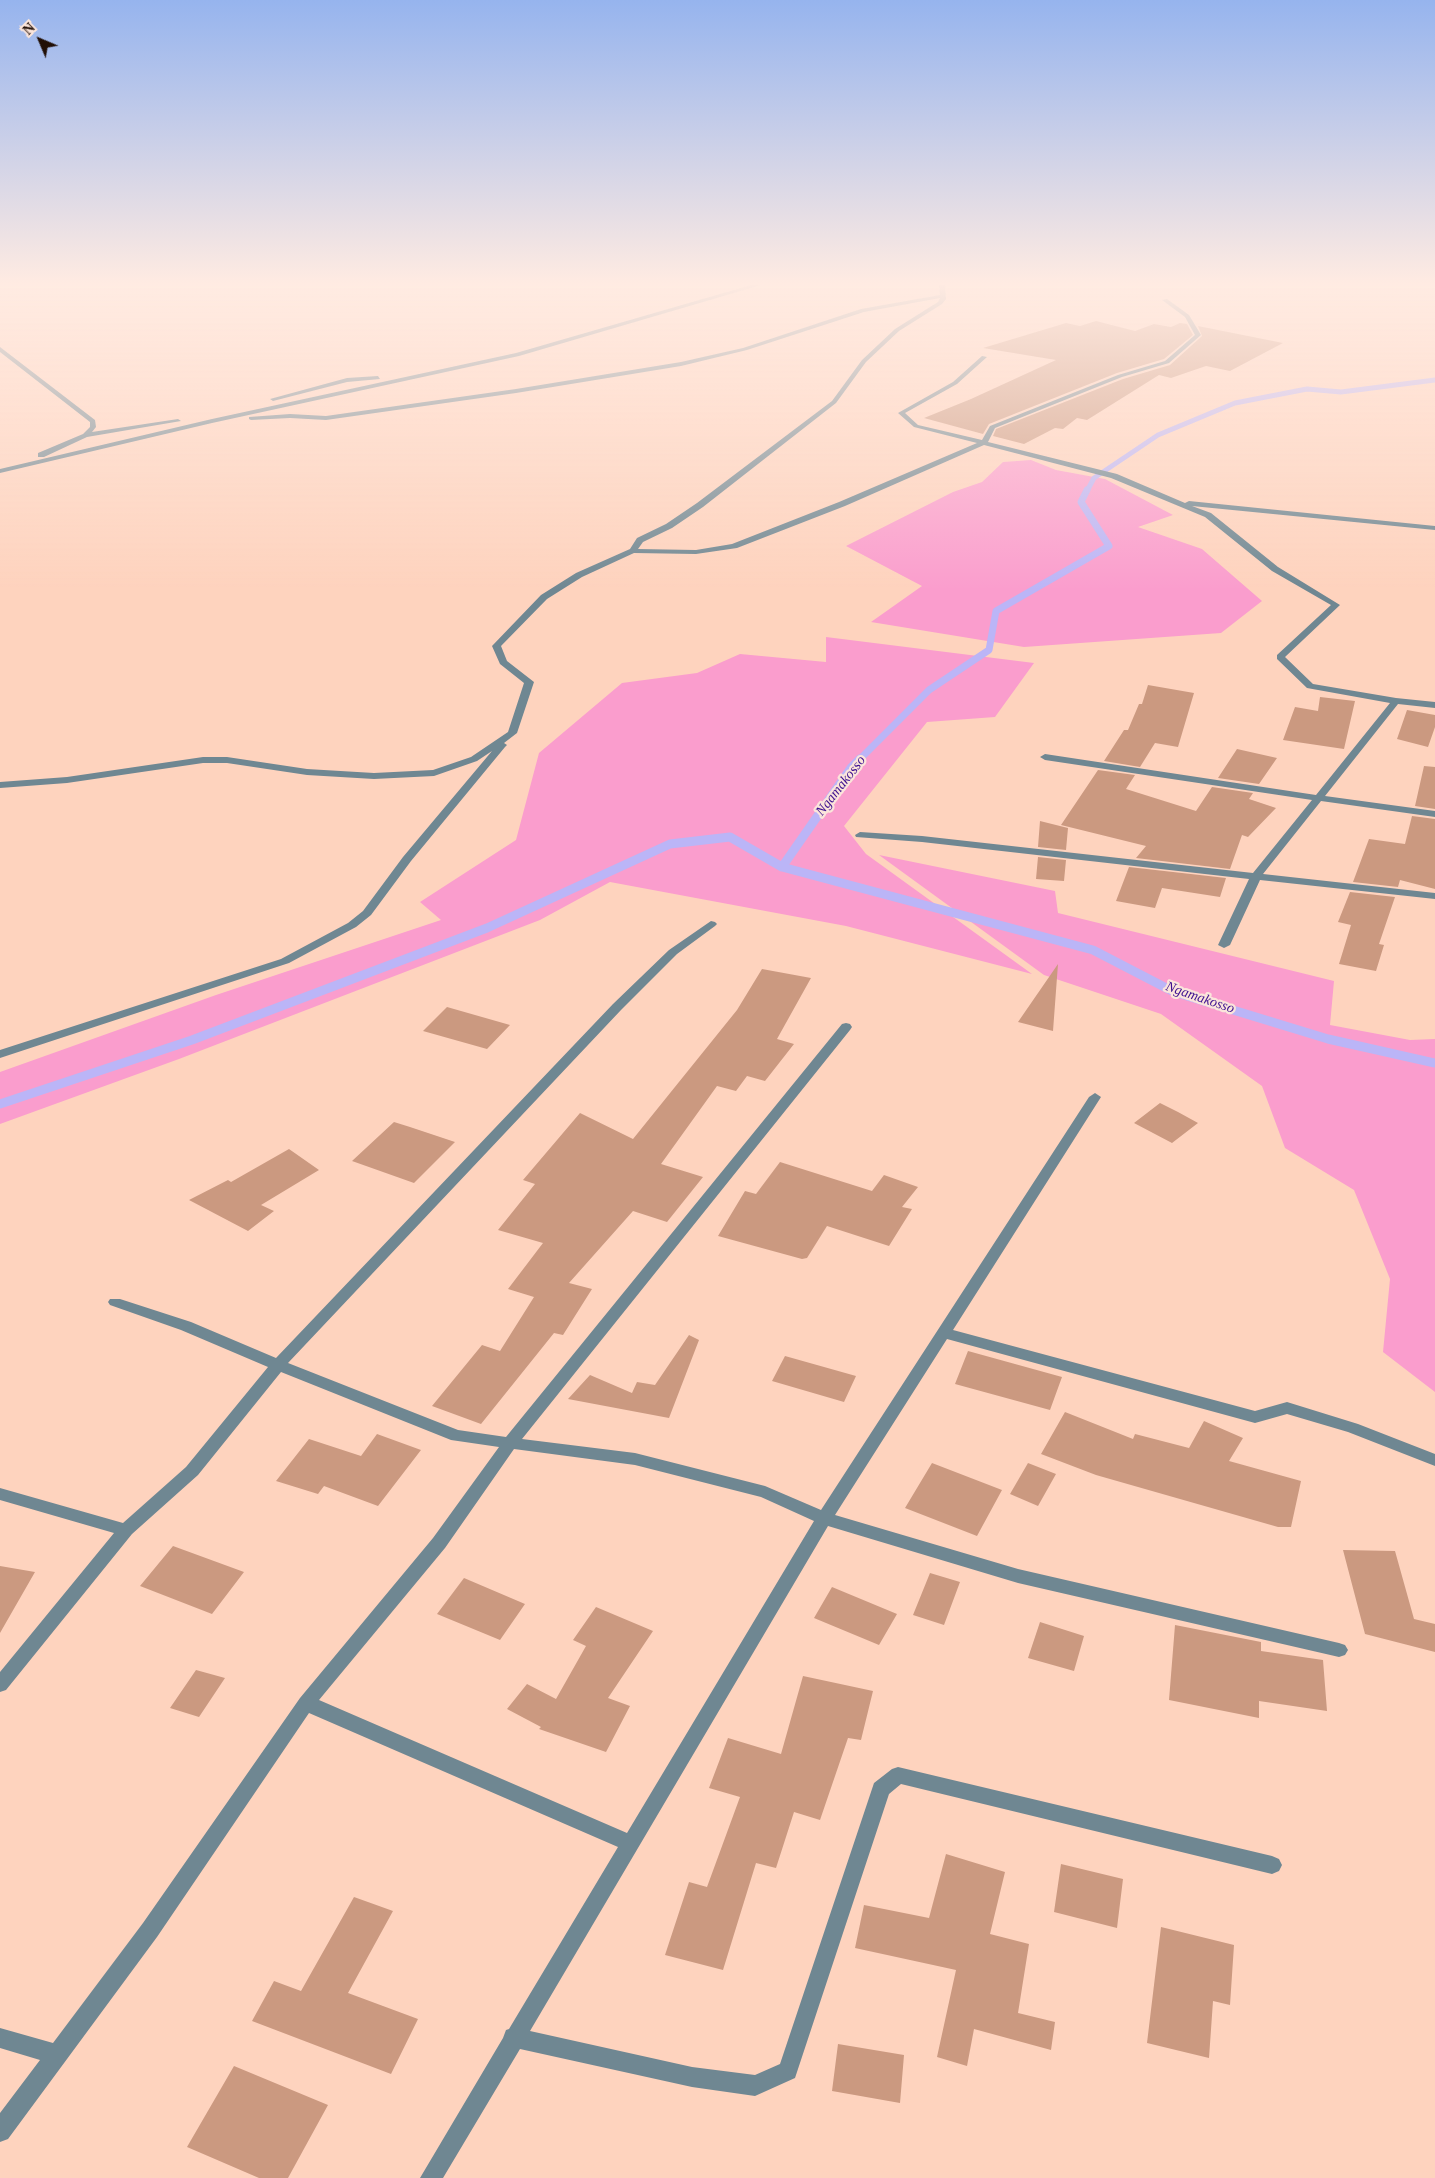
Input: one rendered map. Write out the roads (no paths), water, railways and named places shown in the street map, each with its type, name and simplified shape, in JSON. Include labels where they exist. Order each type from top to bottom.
[{"type":"street","points":[[0,466],[53,451],[85,435],[94,428],[93,421],[49,387]]},
{"type":"street","points":[[266,400],[320,387]]},
{"type":"street","points":[[0,471],[365,387]]},
{"type":"street","points":[[212,421],[290,416],[326,418],[543,387]]},
{"type":"street","points":[[633,551],[640,540],[669,526],[700,505],[834,402],[846,387]]},
{"type":"street","points":[[948,387],[900,413],[916,426],[1114,476],[1208,515],[1275,569],[1336,605],[1280,656],[1310,686],[1396,702],[1435,706]]},
{"type":"street","points":[[0,1054],[285,961],[352,925],[367,913],[407,859],[512,733],[529,682],[503,662],[496,646],[544,597],[579,575],[633,551],[696,552],[734,546],[842,504],[984,443],[992,428],[1094,387]]},
{"type":"street","points":[[85,435],[178,421],[257,403]]},
{"type":"street","points":[[1180,502],[1435,528]]},
{"type":"street","points":[[1224,945],[1256,876],[1396,702]]},
{"type":"street","points":[[0,785],[67,780],[203,760],[227,760],[307,772],[374,776],[434,773],[474,759],[512,733]]},
{"type":"street","points":[[1045,757],[1435,814]]},
{"type":"street","points":[[860,835],[922,839],[1435,896]]},
{"type":"street","points":[[0,1685],[126,1530],[192,1471],[279,1364],[617,1008],[673,952],[710,924]]},
{"type":"street","points":[[0,2131],[150,1930],[306,1703],[438,1543],[510,1443],[846,1027]]},
{"type":"street","points":[[431,2178],[513,2036],[824,1518],[945,1333],[1095,1097]]},
{"type":"street","points":[[115,1302],[186,1326],[235,1348],[456,1436],[653,1464],[765,1492],[824,1518],[1018,1576],[1339,1650]]},
{"type":"street","points":[[945,1333],[1255,1417],[1286,1408],[1353,1428],[1435,1460]]},
{"type":"street","points":[[0,1494],[126,1530]]},
{"type":"street","points":[[306,1703],[630,1842]]},
{"type":"street","points":[[513,2036],[692,2077],[755,2086],[788,2071],[882,1789],[898,1776],[1272,1865]]},
{"type":"street","points":[[0,2038],[58,2054]]},
{"type":"waterway","name":"Ngamakosso","points":[[1087,491],[1094,478],[1158,435],[1235,403],[1307,389],[1341,392],[1383,387]]},
{"type":"waterway","name":"Ngamakosso","points":[[782,867],[851,768],[929,690],[989,650],[996,611],[1109,546],[1081,502],[1087,490]]},
{"type":"waterway","points":[[0,1104],[192,1040],[487,928],[670,844],[730,837],[782,867]]},
{"type":"waterway","name":"Ngamakosso","points":[[782,867],[1093,950],[1174,992],[1328,1039],[1435,1063]]}]
